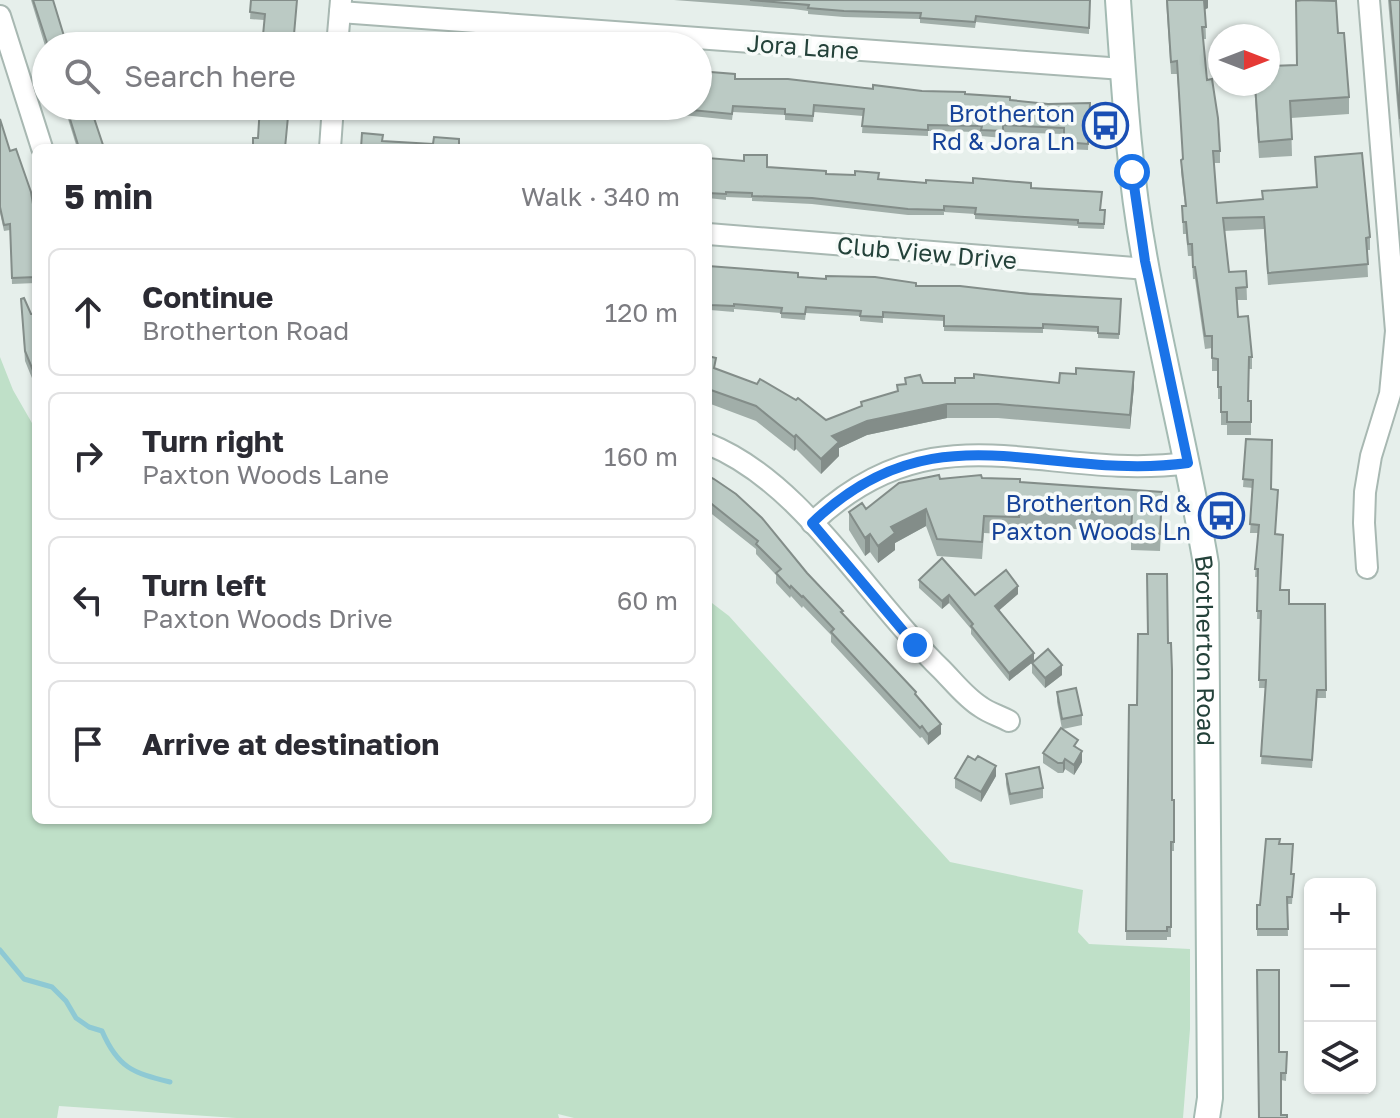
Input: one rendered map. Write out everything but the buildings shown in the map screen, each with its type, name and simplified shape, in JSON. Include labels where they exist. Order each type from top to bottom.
[{"type":"street","name":"Brotherton Road","points":[[1118,0],[1132,172],[1147,269],[1206,564],[1210,1083],[1207,1118]]},
{"type":"street","points":[[1367,568],[1365,492],[1371,456],[1390,394],[1396,331],[1369,0]]},
{"type":"street","name":"Jora Lane","points":[[340,6],[663,32]]},
{"type":"street","points":[[338,32],[340,6]]},
{"type":"street","points":[[0,16],[32,117]]},
{"type":"street","name":"Jora Lane","points":[[712,36],[1123,69]]},
{"type":"street","points":[[33,120],[41,144]]},
{"type":"street","points":[[330,144],[332,120]]},
{"type":"street","name":"Club View Drive","points":[[712,234],[1147,269]]},
{"type":"street","points":[[712,446],[768,481],[812,523],[915,645],[979,706],[1009,721]]},
{"type":"street","points":[[812,523],[855,488],[883,473],[913,462],[944,456],[975,454],[1136,467],[1188,463]]},
{"type":"green space","points":[[0,357],[13,390],[32,423],[32,824],[712,824],[712,603],[729,616],[950,862],[1083,890],[1078,932],[1089,944],[1190,949],[1190,1029],[1183,1118],[574,1118],[558,1114],[559,1118],[236,1118],[59,1106],[57,1118],[0,1118]]},
{"type":"waterway","points":[[0,950],[24,979],[52,987],[66,1001],[76,1018],[102,1031],[114,1053],[128,1067],[170,1082]]},
{"type":"place","name":"Brotherton Rd & Jora Ln","points":[[1106,126]]},
{"type":"place","name":"Brotherton Rd & Paxton Woods Ln","points":[[1222,516]]},
{"type":"route","points":[[915,645],[812,523],[855,488],[913,462],[944,456],[975,454],[1136,467],[1188,463],[1145,261],[1132,172]]}]
